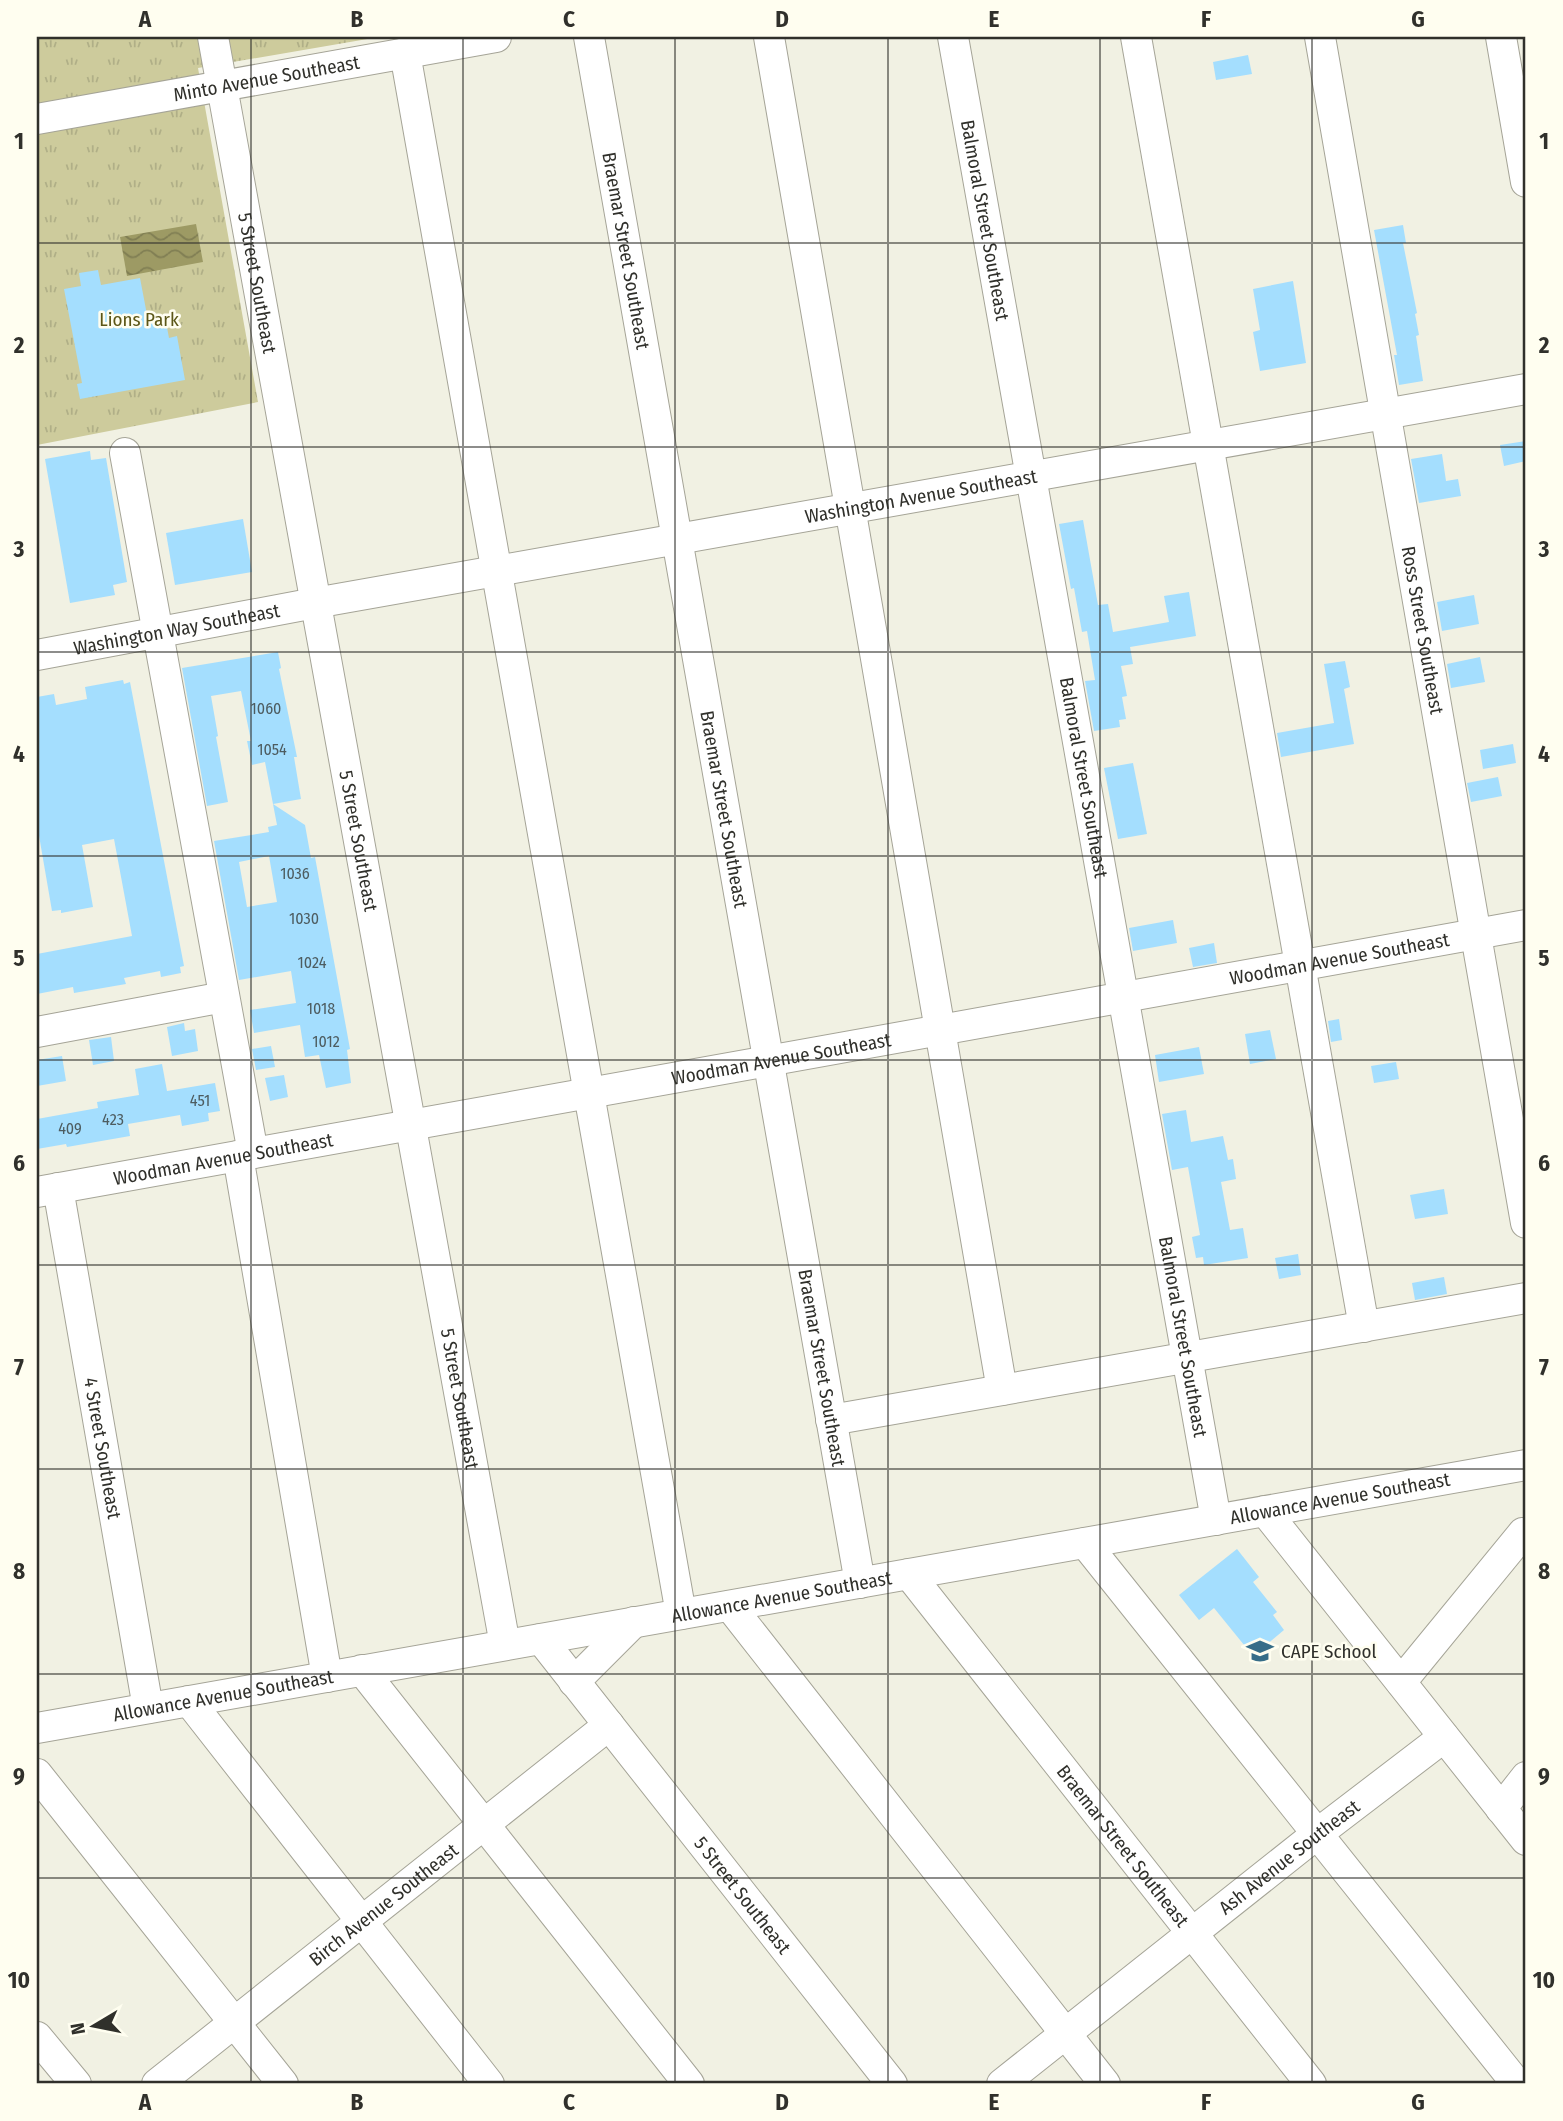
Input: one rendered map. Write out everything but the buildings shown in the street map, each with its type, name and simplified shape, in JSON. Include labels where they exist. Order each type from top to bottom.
[{"type":"street","name":"5 Street Southeast","points":[[213,37],[505,1645]]},
{"type":"street","name":"Minto Avenue Southeast","points":[[37,119],[496,37]]},
{"type":"street","name":"Braemar Street Southeast","points":[[589,37],[860,1583]]},
{"type":"street","points":[[769,37],[1002,1390]]},
{"type":"street","name":"Balmoral Street Southeast","points":[[953,37],[1216,1520]]},
{"type":"street","points":[[1136,37],[1364,1326]]},
{"type":"street","name":"Ross Street Southeast","points":[[1320,37],[1526,1223]]},
{"type":"street","points":[[1501,37],[1526,182]]},
{"type":"street","points":[[405,53],[681,1614]]},
{"type":"street","name":"Washington Avenue Southeast","points":[[315,603],[1526,389]]},
{"type":"street","points":[[125,453],[225,997],[246,1154],[327,1676]]},
{"type":"street","name":"Washington Way Southeast","points":[[37,656],[315,603]]},
{"type":"street","name":"Woodman Avenue Southeast","points":[[47,1190],[1526,925]]},
{"type":"street","points":[[37,1032],[225,997]]},
{"type":"street","name":"4 Street Southeast","points":[[47,1190],[148,1709]]},
{"type":"street","points":[[831,1420],[1526,1298]]},
{"type":"street","name":"Allowance Avenue Southeast","points":[[37,1728],[1526,1465]]},
{"type":"street","points":[[1265,1511],[1526,1840]]},
{"type":"street","points":[[1401,1682],[1523,1533]]},
{"type":"street","points":[[1085,1543],[1517,2084]]},
{"type":"street","name":"Braemar Street Southeast","points":[[909,1574],[1311,2084]]},
{"type":"street","points":[[730,1606],[1105,2084]]},
{"type":"street","points":[[574,1682],[634,1622]]},
{"type":"street","name":"5 Street Southeast","points":[[541,1639],[892,2084]]},
{"type":"street","points":[[362,1670],[689,2084]]},
{"type":"street","points":[[189,1701],[489,2084]]},
{"type":"street","name":"Birch Avenue Southeast","points":[[157,2084],[609,1725]]},
{"type":"street","name":"Ash Avenue Southeast","points":[[1002,2084],[1317,1833],[1444,1737]]},
{"type":"street","points":[[37,1774],[283,2084]]},
{"type":"street","points":[[1502,1809],[1526,1777]]},
{"type":"street","points":[[37,2037],[76,2084]]},
{"type":"green space","name":"Lions Park","points":[[37,37],[379,37],[198,68],[258,402],[37,445]]},
{"type":"water","points":[[196,224],[203,262],[127,276],[120,237]]},
{"type":"place","name":"CAPE School","points":[[1260,1651]]}]
